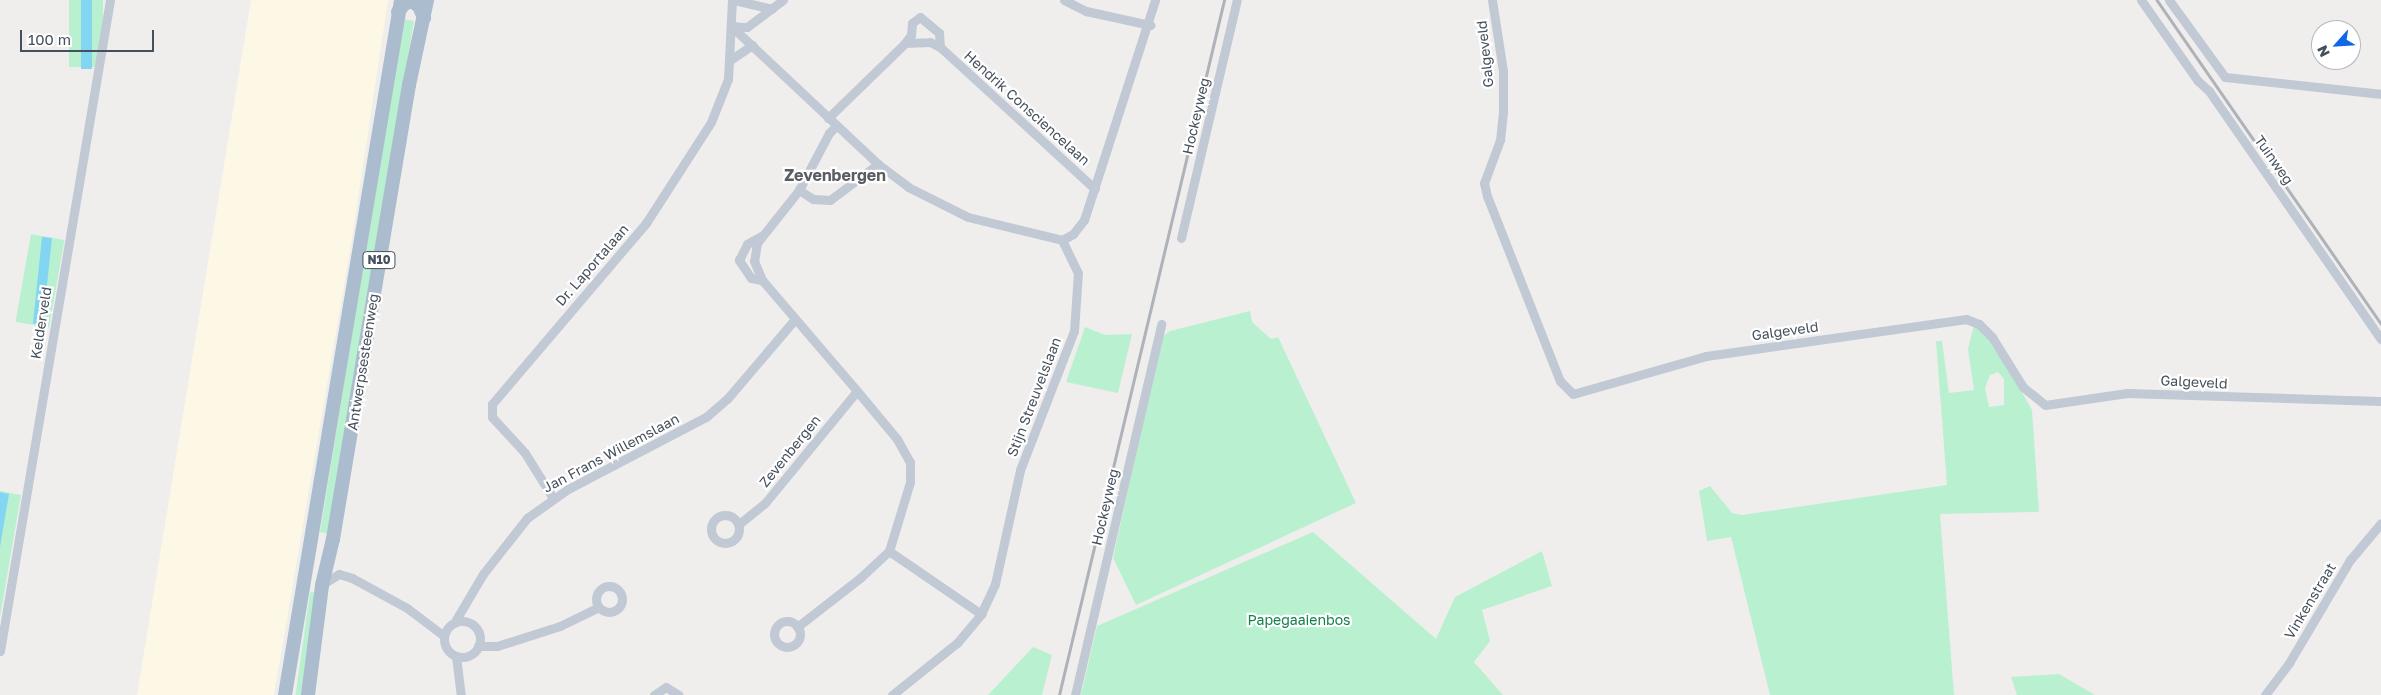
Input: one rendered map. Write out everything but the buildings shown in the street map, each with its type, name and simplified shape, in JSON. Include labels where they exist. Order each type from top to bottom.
[{"type":"main road","name":"Antwerpsesteenweg","points":[[308,695],[322,585],[337,522],[409,85],[427,0]]},
{"type":"main road","points":[[400,6],[412,1],[419,6],[424,18]]},
{"type":"main road","name":"Antwerpsesteenweg","points":[[285,695],[400,6]]},
{"type":"street","name":"Kelderveld","points":[[0,651],[110,0]]},
{"type":"street","points":[[733,0],[772,9]]},
{"type":"street","name":"Dr. Laportalaan","points":[[553,498],[524,453],[492,417],[492,404],[646,222],[718,111],[724,94],[730,60],[733,0]]},
{"type":"street","points":[[731,26],[747,27],[783,0]]},
{"type":"street","points":[[1064,0],[1086,11],[1150,25]]},
{"type":"street","points":[[731,26],[836,126],[878,164],[908,187],[944,208],[993,225],[1062,240],[1073,234],[1084,220],[1150,25],[1155,0]]},
{"type":"street","name":"Hockeyweg","points":[[1181,238],[1237,0]]},
{"type":"street","name":"Galgeveld","points":[[1492,0],[1503,71],[1503,112],[1500,140],[1484,183],[1487,196],[1560,381],[1573,394],[1706,356],[1966,319],[1980,324],[1992,337],[2023,388],[2045,405],[2127,393],[2381,401]]},
{"type":"street","name":"Tuinweg","points":[[2141,0],[2198,81],[2210,91],[2381,339]]},
{"type":"street","points":[[2169,0],[2225,77],[2381,94]]},
{"type":"street","name":"Hendrik Consciencelaan","points":[[828,118],[906,43],[911,34],[912,23],[920,17],[939,33],[940,47]]},
{"type":"street","name":"Hendrik Consciencelaan","points":[[906,43],[921,41],[940,47],[1095,189]]},
{"type":"street","points":[[730,60],[752,45]]},
{"type":"street","points":[[797,627],[860,578],[889,551],[910,482],[910,462],[897,439],[762,280],[754,261],[754,250],[763,235],[799,190],[829,133],[836,126]]},
{"type":"street","points":[[799,190],[813,199],[830,200],[878,164]]},
{"type":"street","points":[[762,280],[751,278],[739,260],[747,244],[763,235]]},
{"type":"street","name":"Stijn Streuvelslaan","points":[[892,695],[957,643],[980,614],[995,584],[1011,502],[1030,438],[1074,331],[1078,273],[1062,240]]},
{"type":"street","name":"Jan Frans Willemslaan","points":[[454,622],[510,535],[553,498],[706,417],[727,399],[795,319]]},
{"type":"street","name":"Hockeyweg","points":[[1075,695],[1161,324]]},
{"type":"street","name":"Zevenbergen","points":[[739,524],[765,503],[857,391]]},
{"type":"street","name":"Vinkenstraat","points":[[2265,695],[2289,663],[2350,560],[2381,523]]},
{"type":"street","points":[[889,551],[980,614]]},
{"type":"street","points":[[328,557],[339,574],[384,594],[444,636]]},
{"type":"street","points":[[322,585],[339,574]]},
{"type":"street","points":[[478,646],[476,628],[468,622],[454,622],[444,636],[446,648],[456,656],[467,656],[478,646],[497,646],[560,626],[598,607]]},
{"type":"street","points":[[456,656],[462,695]]},
{"type":"street","points":[[654,695],[666,688],[679,695]]},
{"type":"shaded area","points":[[251,0],[388,0],[352,238],[274,695],[137,695]]},
{"type":"green space","points":[[69,0],[103,0],[103,67],[69,67]]},
{"type":"green space","points":[[403,19],[414,21],[328,534],[320,532]]},
{"type":"green space","points":[[31,234],[64,240],[49,328],[16,322]]},
{"type":"green space","points":[[1250,311],[1252,322],[1271,339],[1278,337],[1356,503],[1136,605],[1113,558],[1162,337],[1170,331]]},
{"type":"green space","points":[[1974,325],[1995,345],[2032,410],[2039,512],[1940,514],[1954,695],[1770,695],[1731,537],[1707,541],[1699,491],[1710,486],[1732,513],[1742,515],[1947,485],[1936,341],[1942,341],[1949,393],[1974,390],[1968,349]],"holes":[[[1998,372],[2004,379],[2004,405],[1989,407],[1985,388],[1990,375]]]},
{"type":"green space","points":[[1085,327],[1105,335],[1132,334],[1118,393],[1066,382]]},
{"type":"green space","points":[[0,491],[21,495],[0,617]]},
{"type":"green space","name":"Papegaaienbos","points":[[1313,532],[1436,639],[1455,597],[1542,551],[1552,586],[1482,610],[1490,641],[1474,662],[1503,695],[1081,695],[1097,626]]},
{"type":"green space","points":[[310,592],[317,593],[303,695],[296,695]]},
{"type":"green space","points":[[1033,647],[1052,655],[1042,695],[988,695]]},
{"type":"green space","points":[[2059,674],[2095,695],[2017,695],[2011,677]]},
{"type":"water","points":[[81,0],[92,0],[92,69],[81,69]]},
{"type":"water","points":[[42,237],[52,238],[43,325],[33,324]]},
{"type":"water","points":[[0,492],[9,494],[0,547]]},
{"type":"railway","points":[[1059,695],[1224,0]]},
{"type":"railway","points":[[2157,0],[2381,324]]},
{"type":"district","name":"Zevenbergen","points":[[835,175]]}]
